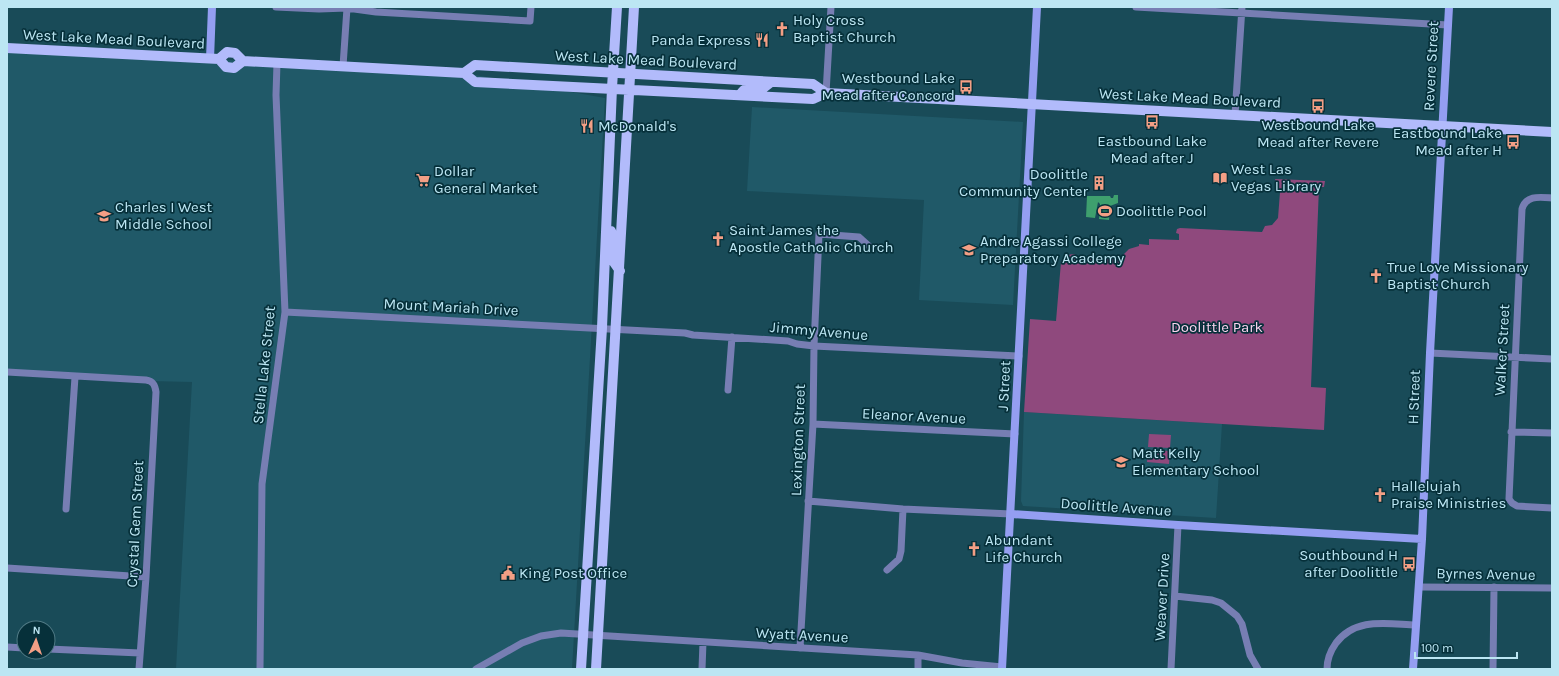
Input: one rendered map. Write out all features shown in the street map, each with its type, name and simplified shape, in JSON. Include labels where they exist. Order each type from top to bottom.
[{"type":"main road","points":[[581,669],[602,328],[612,88],[617,7]]},
{"type":"main road","points":[[596,669],[634,7]]},
{"type":"main road","name":"West Lake Mead Boulevard","points":[[7,48],[214,59],[227,52],[235,53],[243,61],[464,73],[475,82],[813,99],[826,93],[1552,132]]},
{"type":"main road","name":"West Lake Mead Boulevard","points":[[464,73],[475,65],[613,72],[813,84],[826,93]]},
{"type":"main road","points":[[740,95],[746,88],[762,89],[771,82]]},
{"type":"main road","points":[[606,226],[610,229],[613,237],[613,261],[620,271]]},
{"type":"street","points":[[212,7],[214,59]]},
{"type":"street","points":[[276,7],[319,9],[347,8],[376,12],[530,21],[531,7]]},
{"type":"street","points":[[826,93],[832,7]]},
{"type":"street","name":"J Street","points":[[1002,668],[1037,7]]},
{"type":"street","points":[[1136,7],[1242,10],[1448,26]]},
{"type":"street","name":"Revere Street","points":[[1442,127],[1449,7]]},
{"type":"street","points":[[343,66],[347,8]]},
{"type":"street","points":[[1235,115],[1242,10]]},
{"type":"street","name":"Stella Lake Street","points":[[260,669],[262,484],[285,312],[276,95],[277,63]]},
{"type":"street","name":"H Street","points":[[1413,669],[1422,539],[1442,127]]},
{"type":"street","name":"Walker Street","points":[[1552,198],[1534,197],[1528,199],[1522,209],[1509,499],[1517,506],[1552,508]]},
{"type":"street","name":"Lexington Street","points":[[800,648],[813,424],[814,346],[820,234],[859,237],[869,246]]},
{"type":"street","name":"Mount Mariah Drive","points":[[285,312],[616,329]]},
{"type":"street","name":"Jimmy Avenue","points":[[616,329],[788,341],[797,344],[814,346],[1019,356]]},
{"type":"street","points":[[728,390],[732,337]]},
{"type":"street","points":[[1430,353],[1552,359]]},
{"type":"street","points":[[7,372],[75,377],[66,509]]},
{"type":"street","name":"Crystal Gem Street","points":[[75,377],[150,381],[154,385],[156,392],[146,577],[139,669]]},
{"type":"street","name":"Eleanor Avenue","points":[[813,424],[1015,434]]},
{"type":"street","points":[[1512,432],[1552,434]]},
{"type":"street","name":"Doolittle Avenue","points":[[808,501],[903,509],[1011,514],[1422,539]]},
{"type":"street","points":[[887,570],[899,559],[901,551],[903,509]]},
{"type":"street","name":"Weaver Drive","points":[[1171,669],[1178,525]]},
{"type":"street","points":[[7,568],[146,577]]},
{"type":"street","name":"Byrnes Avenue","points":[[1419,587],[1552,588]]},
{"type":"street","points":[[1493,669],[1494,587]]},
{"type":"street","points":[[1175,596],[1212,600],[1221,603],[1237,616],[1242,624],[1250,655],[1258,669]]},
{"type":"street","points":[[1327,669],[1332,649],[1342,635],[1350,629],[1371,623],[1416,625]]},
{"type":"street","name":"Wyatt Avenue","points":[[476,669],[522,643],[541,636],[561,633],[918,655],[1002,668]]},
{"type":"street","points":[[702,669],[703,642]]},
{"type":"street","points":[[56,649],[140,653]]},
{"type":"street","points":[[918,655],[918,669]]},
{"type":"shaded area","points":[[7,48],[464,73],[605,98],[572,669],[176,669],[192,382],[150,381],[7,372]]},
{"type":"shaded area","name":"Andre Agassi College Preparatory Academy","points":[[752,107],[1023,122],[1013,305],[919,300],[924,200],[747,191]]},
{"type":"shaded area","name":"Doolittle Pool","points":[[1114,195],[1118,195],[1118,203],[1110,206],[1109,220],[1099,219],[1100,204],[1098,202],[1095,218],[1086,217],[1087,196],[1110,196],[1113,198]]},
{"type":"shaded area","name":"Matt Kelly Elementary School","points":[[1024,412],[1222,424],[1216,518],[1023,506],[1021,501]]},
{"type":"green space","name":"Doolittle Park","points":[[1275,179],[1325,181],[1324,187],[1319,187],[1311,387],[1326,388],[1324,430],[1024,412],[1030,319],[1056,321],[1061,262],[1065,257],[1075,254],[1076,258],[1082,261],[1093,258],[1119,259],[1129,249],[1139,246],[1139,244],[1149,245],[1149,239],[1179,240],[1179,234],[1176,233],[1177,229],[1180,228],[1262,232],[1265,226],[1272,225],[1278,218],[1280,192]]},
{"type":"green space","points":[[1149,434],[1171,435],[1170,448],[1148,447]]},
{"type":"green space","points":[[1148,450],[1170,451],[1169,464],[1147,462]]},
{"type":"place","name":"Holy Cross Baptist Church","points":[[782,29]]},
{"type":"place","name":"Panda Express","points":[[762,40]]},
{"type":"place","name":"Westbound Lake Mead after Concord","points":[[966,87]]},
{"type":"place","name":"Westbound Lake Mead after Revere","points":[[1318,106]]},
{"type":"place","name":"Eastbound Lake Mead after J","points":[[1152,122]]},
{"type":"place","name":"McDonald's","points":[[587,126]]},
{"type":"place","name":"Eastbound Lake Mead after H","points":[[1513,142]]},
{"type":"place","name":"West Las Vegas Library","points":[[1220,178]]},
{"type":"place","name":"Dollar General Market","points":[[423,180]]},
{"type":"place","name":"Doolittle Community Center","points":[[1099,183]]},
{"type":"place","name":"Doolittle Pool","points":[[1105,211]]},
{"type":"place","name":"Charles I West Middle School","points":[[104,216]]},
{"type":"place","name":"Saint James the Apostle Catholic Church","points":[[718,239]]},
{"type":"place","name":"Andre Agassi College Preparatory Academy","points":[[969,250]]},
{"type":"place","name":"True Love Missionary Baptist Church","points":[[1376,276]]},
{"type":"place","name":"Matt Kelly Elementary School","points":[[1121,462]]},
{"type":"place","name":"Hallelujah Praise Ministries","points":[[1380,495]]},
{"type":"place","name":"Abundant Life Church","points":[[974,549]]},
{"type":"place","name":"Southbound H after Doolittle","points":[[1409,564]]},
{"type":"place","name":"King Post Office","points":[[508,573]]}]
